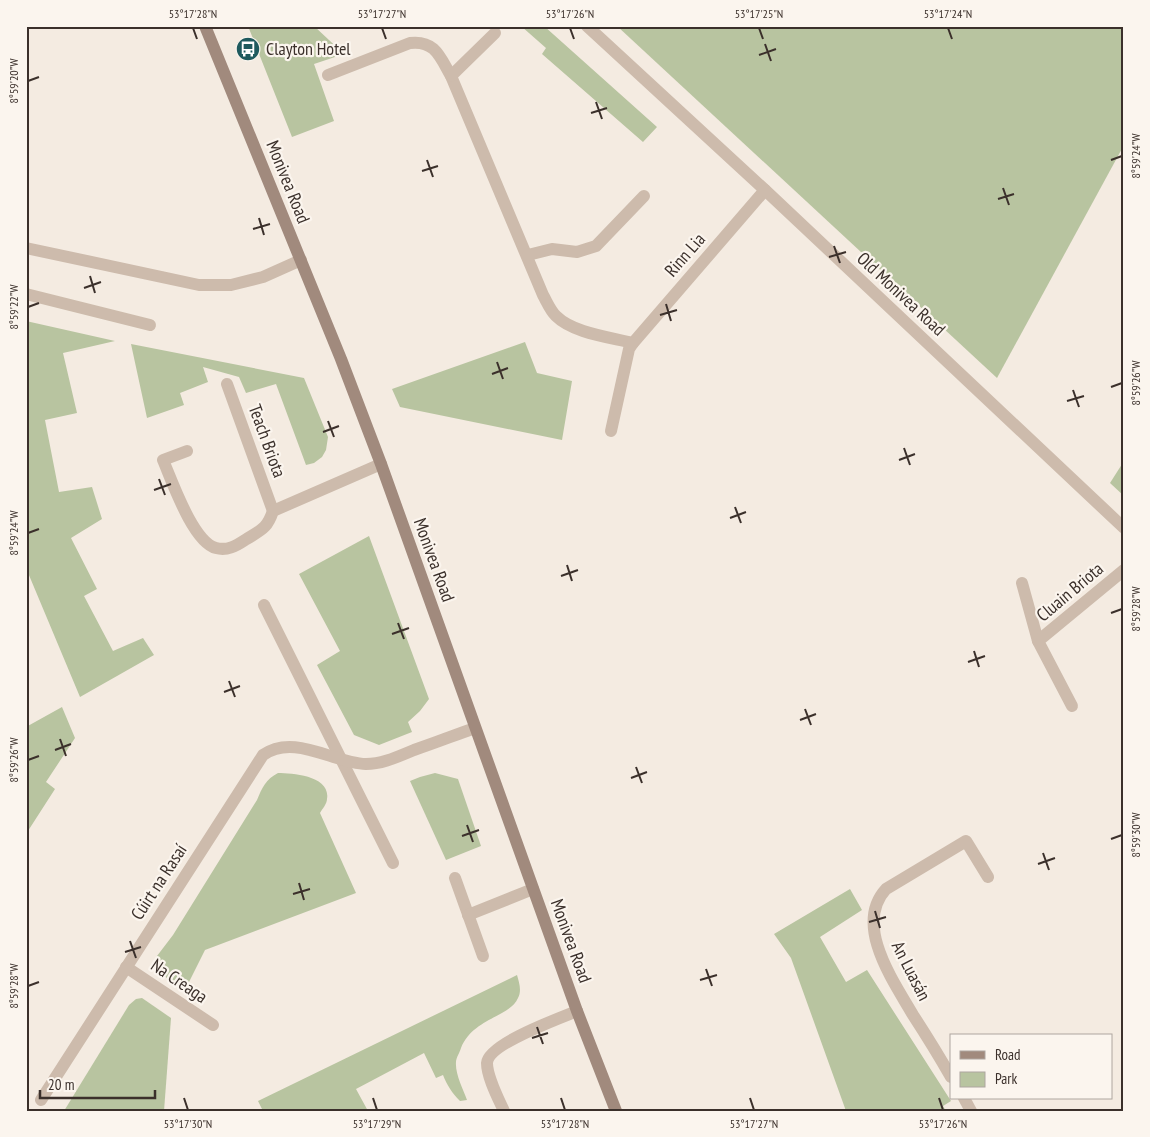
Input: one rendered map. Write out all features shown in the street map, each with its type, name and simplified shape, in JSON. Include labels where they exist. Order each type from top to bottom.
[{"type":"main road","name":"Monivea Road","points":[[206,26],[381,464],[577,1011],[616,1111]]},
{"type":"street","name":"Old Monivea Road","points":[[587,26],[765,190],[1124,528]]},
{"type":"street","points":[[451,76],[495,33]]},
{"type":"street","points":[[328,76],[410,43],[423,42],[435,50],[451,76],[528,255],[543,296],[556,316],[578,329],[632,343]]},
{"type":"street","name":"Rinn Lia","points":[[611,431],[629,349],[632,343],[765,190]]},
{"type":"street","points":[[528,255],[552,249],[577,252],[596,246],[644,196]]},
{"type":"street","points":[[26,248],[199,285],[231,285],[263,277],[301,260]]},
{"type":"street","points":[[26,294],[150,325]]},
{"type":"street","name":"Teach Briota","points":[[227,384],[273,511]]},
{"type":"street","points":[[187,452],[163,460],[186,514],[206,544],[215,548],[226,549],[238,544],[268,525],[273,511],[381,464]]},
{"type":"street","name":"Cluain Briota","points":[[1038,641],[1124,570]]},
{"type":"street","name":"Cluain Briota","points":[[1022,583],[1038,641],[1072,706]]},
{"type":"street","points":[[264,605],[393,863]]},
{"type":"street","name":"Cúirt na Rasaí","points":[[41,1100],[262,755],[269,750],[284,746],[308,750],[343,760],[366,764],[380,763],[476,728]]},
{"type":"street","name":"An Luasán","points":[[950,1075],[881,959],[875,933],[874,916],[880,895],[886,889],[966,841],[988,878]]},
{"type":"street","points":[[455,878],[483,956]]},
{"type":"street","points":[[468,914],[533,889]]},
{"type":"street","name":"Na Creaga","points":[[126,967],[213,1025]]},
{"type":"street","points":[[504,1111],[491,1079],[487,1062],[490,1054],[506,1042],[577,1011]]},
{"type":"street","points":[[965,1100],[972,1111]]},
{"type":"green space","points":[[248,26],[314,26],[344,54],[314,64],[334,121],[292,137]]},
{"type":"green space","points":[[521,26],[544,26],[657,127],[643,142],[542,54],[546,48]]},
{"type":"green space","points":[[617,26],[1124,26],[1124,145],[997,378]]},
{"type":"green space","points":[[26,321],[115,341],[63,353],[77,413],[45,420],[59,492],[92,487],[102,519],[71,538],[97,589],[84,596],[113,651],[143,638],[154,655],[80,697],[26,568]]},
{"type":"green space","points":[[525,342],[537,373],[572,381],[562,440],[400,407],[392,389]]},
{"type":"green space","points":[[131,344],[304,378],[328,437],[326,450],[322,457],[314,463],[306,465],[276,384],[246,393],[239,377],[203,367],[208,382],[180,393],[184,405],[147,418]]},
{"type":"green space","points":[[1124,461],[1124,496],[1110,483]]},
{"type":"green space","points":[[369,536],[429,699],[408,722],[412,732],[379,745],[354,735],[317,665],[340,651],[299,574]]},
{"type":"green space","points":[[62,707],[75,738],[46,782],[55,789],[26,834],[26,727]]},
{"type":"green space","points":[[278,773],[310,777],[323,785],[327,791],[327,799],[320,813],[356,893],[205,950],[185,990],[160,971],[155,963],[157,956],[173,935],[265,784]]},
{"type":"green space","points":[[435,773],[458,779],[481,846],[446,860],[410,781]]},
{"type":"green space","points":[[850,889],[862,910],[820,937],[846,982],[867,970],[951,1101],[943,1106],[946,1111],[846,1111],[791,958],[774,934]]},
{"type":"green space","points":[[517,975],[520,992],[514,1004],[474,1030],[467,1038],[457,1057],[457,1071],[467,1100],[460,1101],[450,1089],[443,1075],[436,1078],[424,1053],[356,1089],[368,1111],[263,1111],[258,1101]]},
{"type":"green space","points":[[142,998],[171,1018],[164,1111],[64,1111],[129,1005],[136,999]]},
{"type":"place","name":"Clayton Hotel","points":[[248,49]]}]
